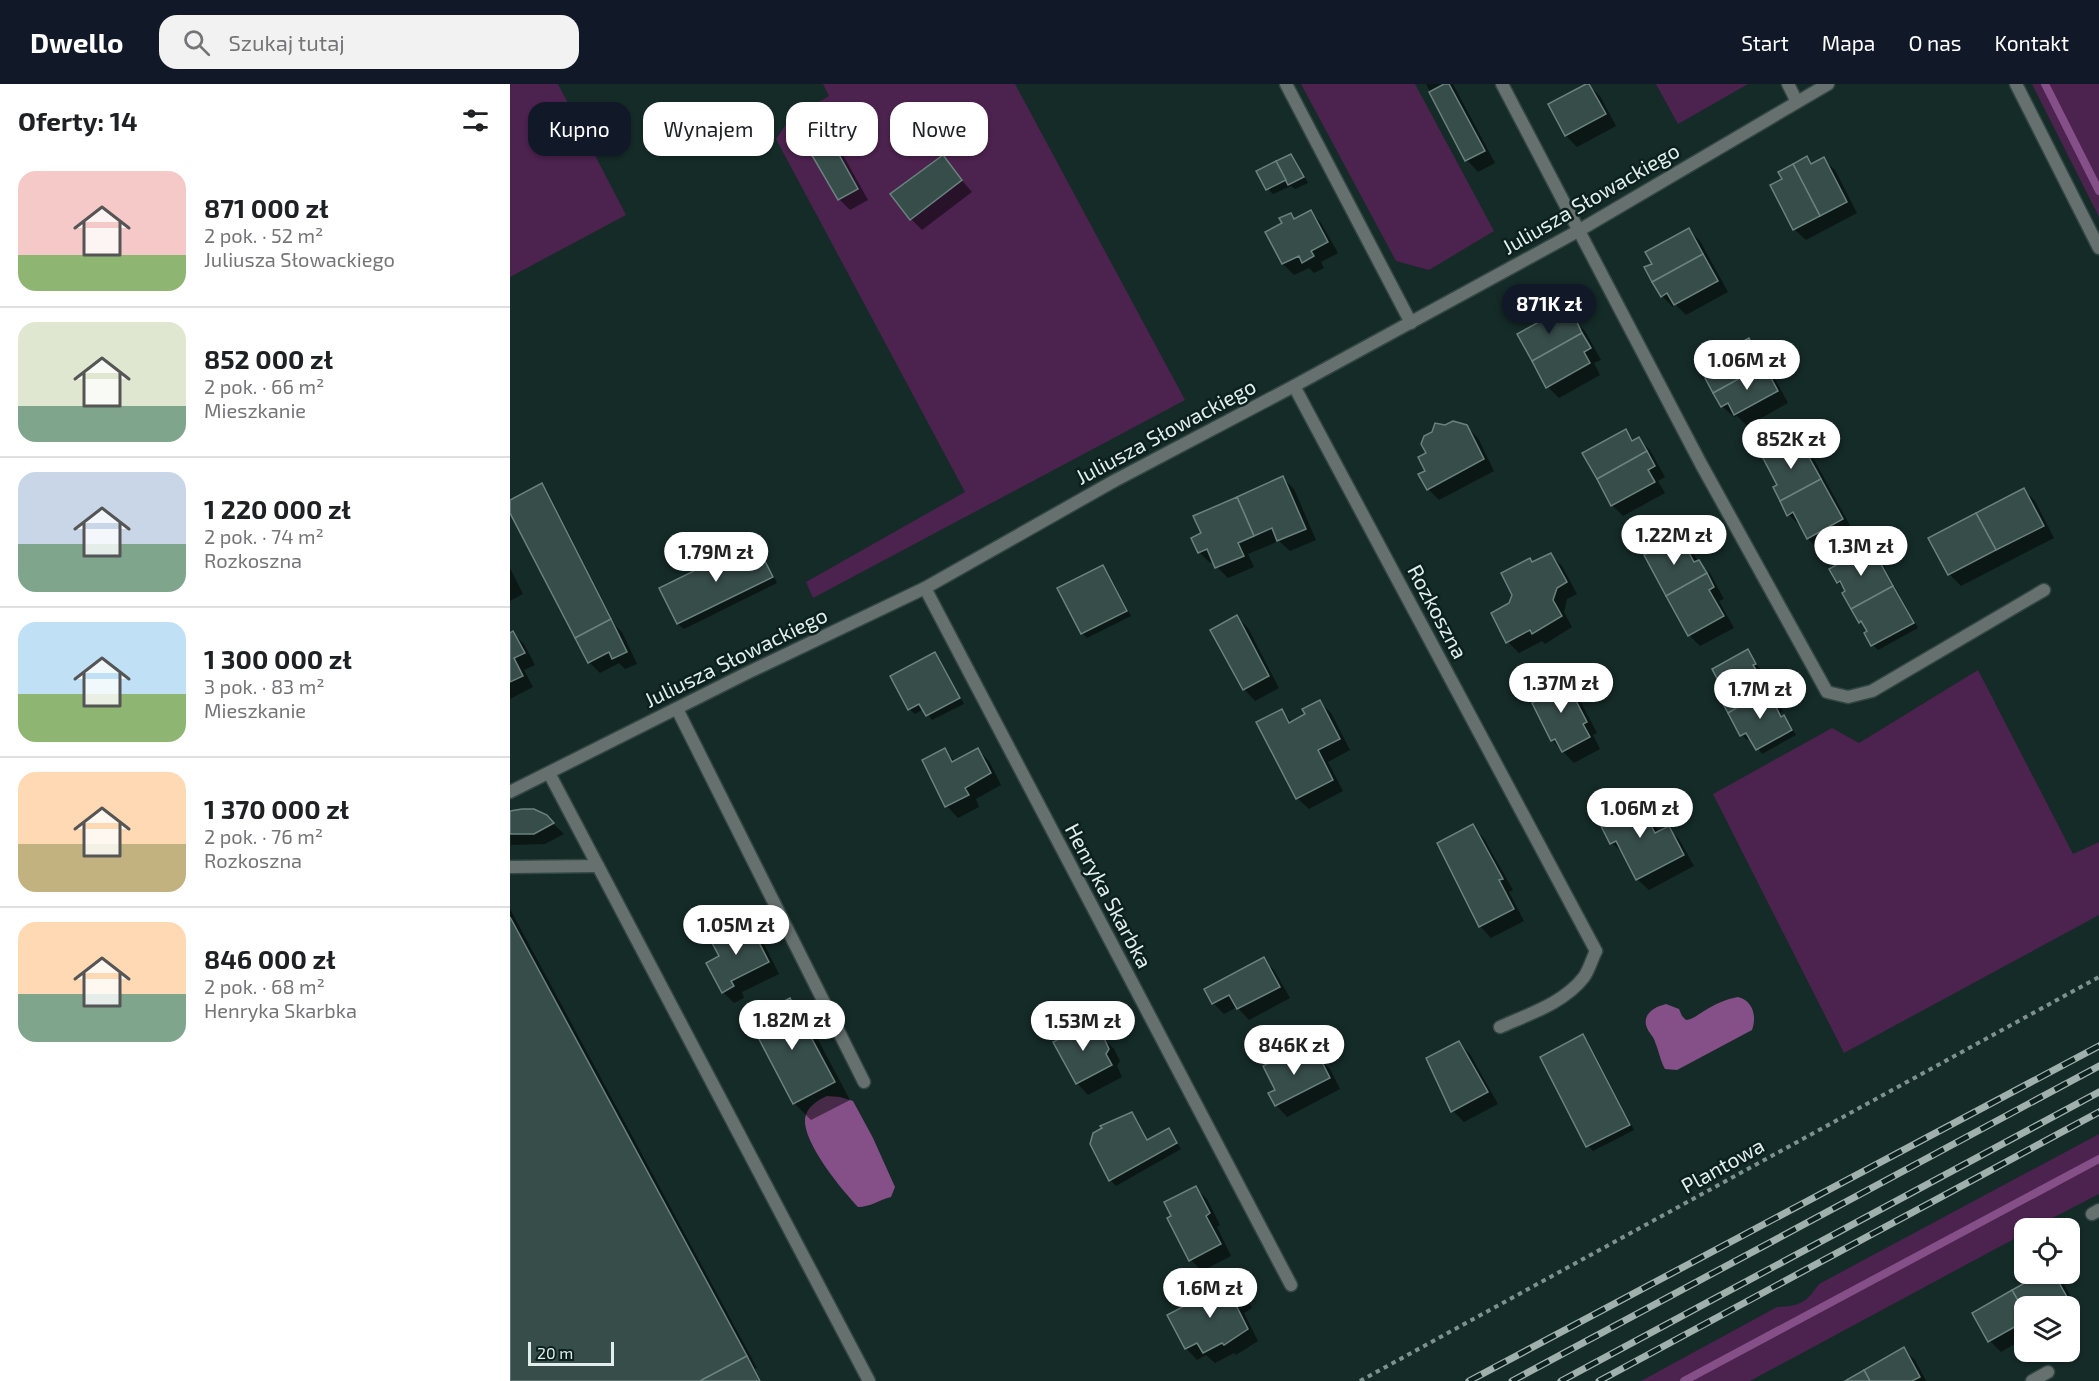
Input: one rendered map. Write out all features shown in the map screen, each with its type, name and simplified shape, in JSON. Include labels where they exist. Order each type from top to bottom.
[{"type":"street","points":[[1286,84],[1411,323]]},
{"type":"street","points":[[1502,84],[1701,464],[1827,692],[1848,697],[1872,691],[2044,590]]},
{"type":"street","points":[[1788,84],[1797,102]]},
{"type":"street","name":"Juliusza Słowackiego","points":[[510,792],[747,673],[925,588],[1114,481],[1578,231],[1828,84]]},
{"type":"street","points":[[2016,84],[2099,248]]},
{"type":"street","name":"Rozkoszna","points":[[1294,386],[1596,951],[1586,975],[1575,986],[1553,1003],[1500,1027]]},
{"type":"street","name":"Henryka Skarbka","points":[[925,588],[1291,1285]]},
{"type":"street","points":[[677,710],[864,1082]]},
{"type":"street","points":[[549,773],[869,1381]]},
{"type":"street","points":[[510,867],[598,866]]},
{"type":"street","points":[[2032,1381],[2048,1372]]},
{"type":"path","name":"Plantowa","points":[[1360,1381],[2099,977]]},
{"type":"shaded area","points":[[510,84],[558,84],[567,102],[528,102],[528,156],[595,156],[626,215],[510,277]]},
{"type":"shaded area","points":[[823,84],[1015,84],[1185,400],[813,598],[806,582],[965,492],[776,139],[786,124],[786,156],[878,156],[878,102],[819,102],[829,96]]},
{"type":"shaded area","points":[[1301,84],[1415,84],[1494,231],[1429,270],[1396,261]]},
{"type":"shaded area","points":[[1656,84],[1748,84],[1678,124]]},
{"type":"shaded area","points":[[2032,84],[2099,84],[2099,217]]},
{"type":"shaded area","points":[[1978,670],[2073,854],[2099,842],[2099,915],[1844,1053],[1713,794],[1832,728],[1859,743]]},
{"type":"shaded area","points":[[1738,997],[1747,1002],[1754,1014],[1752,1030],[1677,1070],[1665,1069],[1646,1025],[1650,1012],[1666,1004],[1679,1009],[1686,1020],[1721,1002]]},
{"type":"shaded area","points":[[827,1096],[853,1101],[895,1187],[891,1197],[858,1207],[817,1153],[806,1129],[805,1119],[807,1111]]},
{"type":"shaded area","points":[[2099,1134],[2099,1194],[2052,1218],[2014,1218],[2014,1239],[1750,1381],[1641,1381],[1777,1307],[1802,1302],[1819,1284]]},
{"type":"building","points":[[1444,84],[1449,84],[1485,151],[1465,161],[1429,92]]},
{"type":"building","points":[[1589,84],[1606,114],[1565,136],[1548,104]]},
{"type":"building","points":[[1291,154],[1304,177],[1288,185],[1276,161]]},
{"type":"building","points":[[812,156],[840,156],[858,189],[838,200]]},
{"type":"building","points":[[942,156],[962,180],[910,220],[890,194]]},
{"type":"building","points":[[1807,156],[1811,164],[1824,157],[1847,202],[1820,216],[1793,164]]},
{"type":"building","points":[[1276,161],[1286,180],[1266,190],[1256,171]]},
{"type":"building","points":[[1793,164],[1820,216],[1793,230],[1770,185],[1782,179],[1778,172]]},
{"type":"building","points":[[1311,210],[1328,242],[1311,251],[1314,256],[1302,263],[1299,256],[1282,264],[1265,232],[1282,223],[1279,218],[1291,213],[1294,219]]},
{"type":"building","points":[[1689,228],[1703,254],[1652,282],[1644,267],[1652,264],[1645,252]]},
{"type":"building","points":[[1703,254],[1718,281],[1674,305],[1667,293],[1661,297],[1652,282]]},
{"type":"building","points":[[1561,310],[1567,322],[1575,318],[1582,333],[1532,361],[1517,334]]},
{"type":"building","points":[[1582,333],[1591,348],[1584,352],[1590,363],[1546,388],[1532,361]]},
{"type":"building","points":[[1749,338],[1764,365],[1713,393],[1705,378],[1712,374],[1705,362]]},
{"type":"building","points":[[1764,365],[1778,391],[1734,415],[1728,403],[1721,407],[1713,393]]},
{"type":"building","points":[[1453,421],[1467,425],[1484,459],[1427,490],[1418,474],[1425,471],[1418,457],[1426,453],[1421,444],[1424,436],[1432,432],[1435,423],[1445,425]]},
{"type":"building","points":[[1626,429],[1632,441],[1639,437],[1647,451],[1597,479],[1582,453]]},
{"type":"building","points":[[1799,439],[1821,479],[1780,501],[1773,487],[1777,485],[1763,458]]},
{"type":"building","points":[[1647,451],[1655,466],[1648,470],[1655,482],[1611,506],[1597,479]]},
{"type":"building","points":[[1283,476],[1306,529],[1277,541],[1272,528],[1254,536],[1237,497]]},
{"type":"building","points":[[1821,479],[1843,519],[1807,539],[1793,512],[1787,516],[1780,501]]},
{"type":"building","points":[[542,483],[611,619],[575,638],[510,513],[510,500]]},
{"type":"building","points":[[2024,488],[2044,526],[1996,550],[1976,513]]},
{"type":"building","points":[[1237,497],[1254,536],[1238,543],[1244,556],[1215,568],[1207,549],[1198,553],[1191,538],[1201,533],[1193,516]]},
{"type":"building","points":[[1976,513],[1996,550],[1948,575],[1928,538]]},
{"type":"building","points":[[1680,536],[1694,562],[1699,560],[1707,573],[1666,596],[1644,555]]},
{"type":"building","points":[[755,541],[773,577],[677,624],[659,588]]},
{"type":"building","points":[[1871,546],[1893,586],[1851,609],[1842,593],[1845,591],[1840,581],[1837,583],[1829,569]]},
{"type":"building","points":[[1551,553],[1567,582],[1557,588],[1553,600],[1562,616],[1532,634],[1530,630],[1506,643],[1491,613],[1509,603],[1512,595],[1501,573],[1530,558],[1532,562]]},
{"type":"building","points":[[1103,565],[1127,611],[1081,634],[1057,588]]},
{"type":"building","points":[[1707,573],[1714,587],[1709,590],[1724,616],[1688,636],[1666,596]]},
{"type":"building","points":[[1893,586],[1914,623],[1871,646],[1864,633],[1867,631],[1851,609]]},
{"type":"building","points":[[1237,615],[1269,676],[1243,690],[1210,630]]},
{"type":"building","points":[[611,619],[627,652],[612,659],[609,652],[588,663],[575,638]]},
{"type":"building","points":[[513,631],[525,653],[514,658],[523,676],[510,682],[510,633]]},
{"type":"building","points":[[1748,649],[1756,664],[1753,665],[1759,675],[1761,673],[1770,689],[1728,713],[1715,689],[1721,686],[1712,669]]},
{"type":"building","points":[[935,652],[960,698],[926,716],[919,704],[908,710],[890,676]]},
{"type":"building","points":[[1563,676],[1587,722],[1583,724],[1590,737],[1562,752],[1555,739],[1551,741],[1532,703],[1539,699],[1534,690]]},
{"type":"building","points":[[1770,689],[1779,705],[1776,707],[1781,717],[1784,715],[1792,730],[1756,750],[1746,733],[1740,736],[1728,713]]},
{"type":"building","points":[[1320,700],[1340,739],[1318,750],[1333,780],[1296,799],[1256,722],[1282,709],[1289,723],[1305,714],[1302,709]]},
{"type":"building","points":[[945,748],[952,762],[978,748],[991,773],[965,788],[969,795],[945,807],[922,760]]},
{"type":"building","points":[[1636,797],[1655,833],[1669,826],[1684,855],[1636,880],[1616,841],[1610,844],[1597,818]]},
{"type":"building","points":[[534,809],[547,815],[554,823],[534,834],[510,834],[510,811]]},
{"type":"building","points":[[1473,824],[1503,879],[1499,880],[1514,909],[1479,927],[1437,843]]},
{"type":"building","points":[[510,917],[747,1356],[700,1381],[510,1381]]},
{"type":"building","points":[[748,921],[769,962],[731,981],[734,986],[722,993],[706,963],[719,956],[711,941]]},
{"type":"building","points":[[1264,957],[1280,987],[1237,1009],[1229,995],[1212,1004],[1204,989]]},
{"type":"building","points":[[790,998],[835,1082],[793,1104],[749,1020]]},
{"type":"building","points":[[1076,1023],[1079,1028],[1090,1023],[1097,1036],[1103,1036],[1109,1049],[1106,1054],[1112,1065],[1076,1084],[1053,1042],[1065,1036],[1062,1030]]},
{"type":"building","points":[[1583,1034],[1630,1125],[1586,1147],[1540,1057]]},
{"type":"building","points":[[1459,1041],[1488,1092],[1451,1112],[1426,1058]]},
{"type":"building","points":[[1299,1048],[1306,1062],[1319,1056],[1330,1078],[1275,1106],[1268,1093],[1275,1090],[1263,1066]]},
{"type":"building","points":[[1132,1112],[1147,1140],[1169,1128],[1177,1143],[1109,1181],[1090,1144],[1093,1133],[1102,1128],[1100,1126]]},
{"type":"building","points":[[1196,1186],[1210,1213],[1206,1216],[1221,1244],[1189,1261],[1167,1218],[1171,1216],[1164,1202]]},
{"type":"building","points":[[1234,1280],[1242,1296],[1234,1301],[1248,1329],[1224,1345],[1222,1343],[1203,1353],[1197,1343],[1185,1349],[1167,1315]]},
{"type":"building","points":[[2023,1284],[2060,1284],[2066,1296],[2015,1296],[2012,1290]]},
{"type":"building","points":[[2012,1290],[2015,1296],[2014,1327],[1988,1342],[1972,1313]]},
{"type":"building","points":[[1904,1347],[1920,1377],[1912,1381],[1870,1381],[1864,1370]]},
{"type":"building","points":[[747,1356],[760,1381],[700,1381]]},
{"type":"building","points":[[1864,1370],[1870,1381],[1845,1381]]},
{"type":"waterway","points":[[2045,84],[2099,191]]},
{"type":"waterway","points":[[1684,1381],[2099,1159]]},
{"type":"railway","points":[[1469,1381],[2099,1046]]},
{"type":"railway","points":[[1512,1381],[2099,1066]]},
{"type":"railway","points":[[1561,1381],[2099,1092]]},
{"type":"railway","points":[[1599,1381],[2099,1112]]}]
